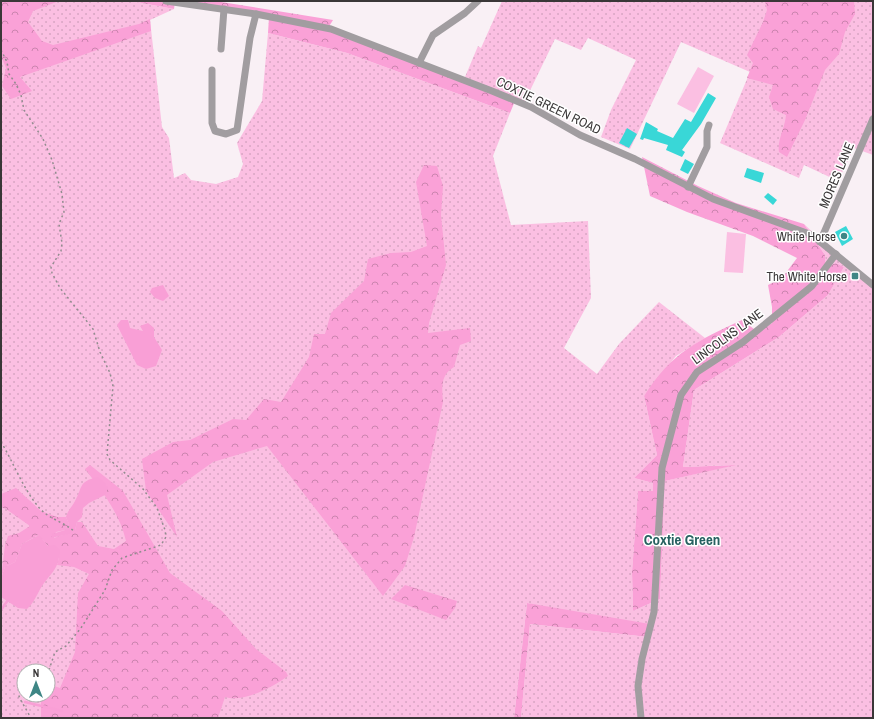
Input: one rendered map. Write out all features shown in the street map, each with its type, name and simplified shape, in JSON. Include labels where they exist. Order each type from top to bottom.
[{"type":"street","name":"COXTIE GREEN ROAD","points":[[166,1],[256,14],[331,29],[530,107],[580,135],[635,159],[713,199],[812,235],[873,285]]},
{"type":"street","points":[[419,63],[434,35],[466,13],[478,1]]},
{"type":"street","points":[[221,48],[224,10]]},
{"type":"street","points":[[212,70],[212,123],[215,130],[226,134],[237,130],[250,38],[256,14]]},
{"type":"street","name":"MORES LANE","points":[[820,242],[873,118]]},
{"type":"street","points":[[688,187],[707,147],[707,131],[709,125]]},
{"type":"street","name":"LINCOLNS LANE","points":[[641,718],[638,686],[642,659],[654,612],[662,468],[682,396],[697,372],[743,342],[812,286],[836,254]]},
{"type":"path","points":[[1,50],[7,62],[9,74],[21,95],[24,110],[43,139],[52,160],[62,194],[64,212],[59,224],[62,243],[61,251],[51,267],[52,273],[60,288],[93,329],[100,352],[110,373],[113,386],[107,454],[110,460],[143,489],[157,508],[166,537],[161,545],[122,558],[112,570],[105,590],[81,628],[66,646],[55,652],[51,663]]},
{"type":"path","points":[[1,442],[31,496],[45,513],[67,524],[75,532]]},
{"type":"path","points":[[22,703],[31,718]]},
{"type":"shaded area","points":[[1,1],[131,1],[174,9],[150,20],[162,127],[169,138],[174,178],[185,173],[191,180],[216,184],[238,177],[243,164],[237,143],[262,101],[268,33],[347,53],[510,113],[493,156],[511,225],[588,221],[591,298],[564,348],[597,374],[619,344],[659,302],[705,338],[676,356],[644,396],[657,455],[634,478],[653,483],[653,491],[638,492],[632,572],[633,611],[660,599],[665,481],[733,465],[683,467],[694,390],[779,337],[828,295],[844,267],[836,263],[826,267],[825,255],[804,224],[836,254],[873,284],[873,718],[521,718],[530,624],[648,637],[527,603],[514,718],[1,718]]},
{"type":"shaded area","points":[[502,1],[873,1],[873,155],[854,148],[838,181],[804,165],[799,178],[720,143],[750,72],[681,42],[630,149],[601,137],[611,110],[636,60],[588,38],[581,50],[555,39],[524,103],[465,77],[478,46],[481,48]]},
{"type":"shaded area","points":[[698,67],[714,76],[694,113],[677,104]]},
{"type":"shaded area","points":[[727,232],[746,234],[743,273],[724,272]]},
{"type":"shaded area","points":[[163,285],[169,296],[163,301],[155,298],[150,292],[152,288]]},
{"type":"shaded area","points":[[121,320],[128,320],[130,328],[143,331],[140,326],[148,323],[154,328],[154,337],[162,350],[156,366],[146,369],[137,365],[117,325]]},
{"type":"shaded area","points":[[97,477],[103,481],[108,488],[105,495],[89,503],[83,508],[82,517],[77,522],[75,530],[69,534],[51,538],[52,534],[65,530],[69,524],[66,517],[84,483]]},
{"type":"shaded area","points":[[39,535],[48,546],[54,545],[60,550],[58,562],[29,607],[27,609],[18,608],[1,597],[1,578],[5,567],[15,562],[22,544]]},
{"type":"green space","points":[[1,1],[59,1],[33,11],[28,22],[42,41],[53,45],[139,24],[150,19],[151,31],[20,77],[32,91],[11,99],[2,86],[6,68],[1,56]]},
{"type":"green space","points":[[131,1],[215,1],[333,20],[328,28],[515,101],[510,113],[347,53],[268,33],[269,17],[175,2],[174,9]]},
{"type":"green space","points":[[765,1],[854,1],[855,14],[845,32],[839,54],[825,70],[805,120],[787,157],[779,152],[780,138],[786,115],[773,109],[769,97],[773,85],[747,78],[753,63],[747,55],[763,22],[767,10]]},
{"type":"green space","points":[[642,157],[698,186],[736,203],[804,224],[825,255],[826,267],[836,263],[844,267],[828,295],[779,337],[694,390],[683,467],[736,465],[665,481],[660,599],[633,611],[632,572],[638,491],[653,491],[653,483],[634,478],[657,455],[644,396],[654,381],[675,358],[699,342],[742,320],[758,332],[772,323],[772,307],[768,285],[782,278],[797,258],[753,236],[687,212],[650,196]]},
{"type":"green space","points":[[424,165],[437,166],[443,186],[441,215],[446,265],[429,323],[428,333],[470,328],[471,341],[460,345],[454,367],[449,370],[444,378],[442,387],[443,402],[414,537],[405,566],[383,596],[267,446],[213,462],[167,495],[177,537],[146,491],[142,459],[173,442],[190,440],[233,419],[246,420],[264,399],[281,402],[309,357],[314,334],[325,334],[331,313],[364,281],[368,259],[391,253],[411,252],[427,246],[416,182]]},
{"type":"green space","points":[[90,465],[123,491],[170,573],[222,611],[256,649],[286,672],[288,676],[274,685],[249,696],[240,698],[225,697],[218,718],[41,718],[41,703],[56,703],[56,687],[60,688],[75,652],[78,593],[89,574],[74,567],[57,565],[59,557],[38,535],[22,544],[15,562],[5,567],[1,578],[5,545],[8,536],[19,533],[30,526],[1,507],[1,494],[16,488],[41,511],[57,517],[66,517],[69,524],[65,530],[56,532],[54,538],[75,530],[77,522],[82,522],[98,546],[114,549],[126,541],[123,531],[110,503],[85,469]]},
{"type":"green space","points":[[405,585],[457,601],[455,608],[446,620],[391,599]]},
{"type":"green space","points":[[527,603],[650,624],[648,637],[530,624],[521,718],[514,718]]},
{"type":"building","points":[[708,93],[716,98],[701,124],[682,150],[685,152],[682,157],[666,150],[668,145],[644,138],[643,140],[640,139],[646,122],[658,129],[657,131],[673,138],[685,119],[691,122]]},
{"type":"building","points":[[627,128],[637,134],[629,148],[619,143]]},
{"type":"building","points":[[685,159],[694,164],[688,174],[680,170]]},
{"type":"building","points":[[747,168],[764,173],[761,183],[744,177]]},
{"type":"building","points":[[768,193],[777,200],[773,205],[764,197]]},
{"type":"building","name":"White Horse","points":[[846,226],[853,239],[842,246],[835,232]]},
{"type":"waterway","points":[[1,610],[8,600]]},
{"type":"waterway","points":[[29,703],[62,711]]},
{"type":"place","name":"White Horse","points":[[844,236]]},
{"type":"place","name":"The White Horse","points":[[855,276]]},
{"type":"district","name":"Coxtie Green","points":[[682,540]]}]
